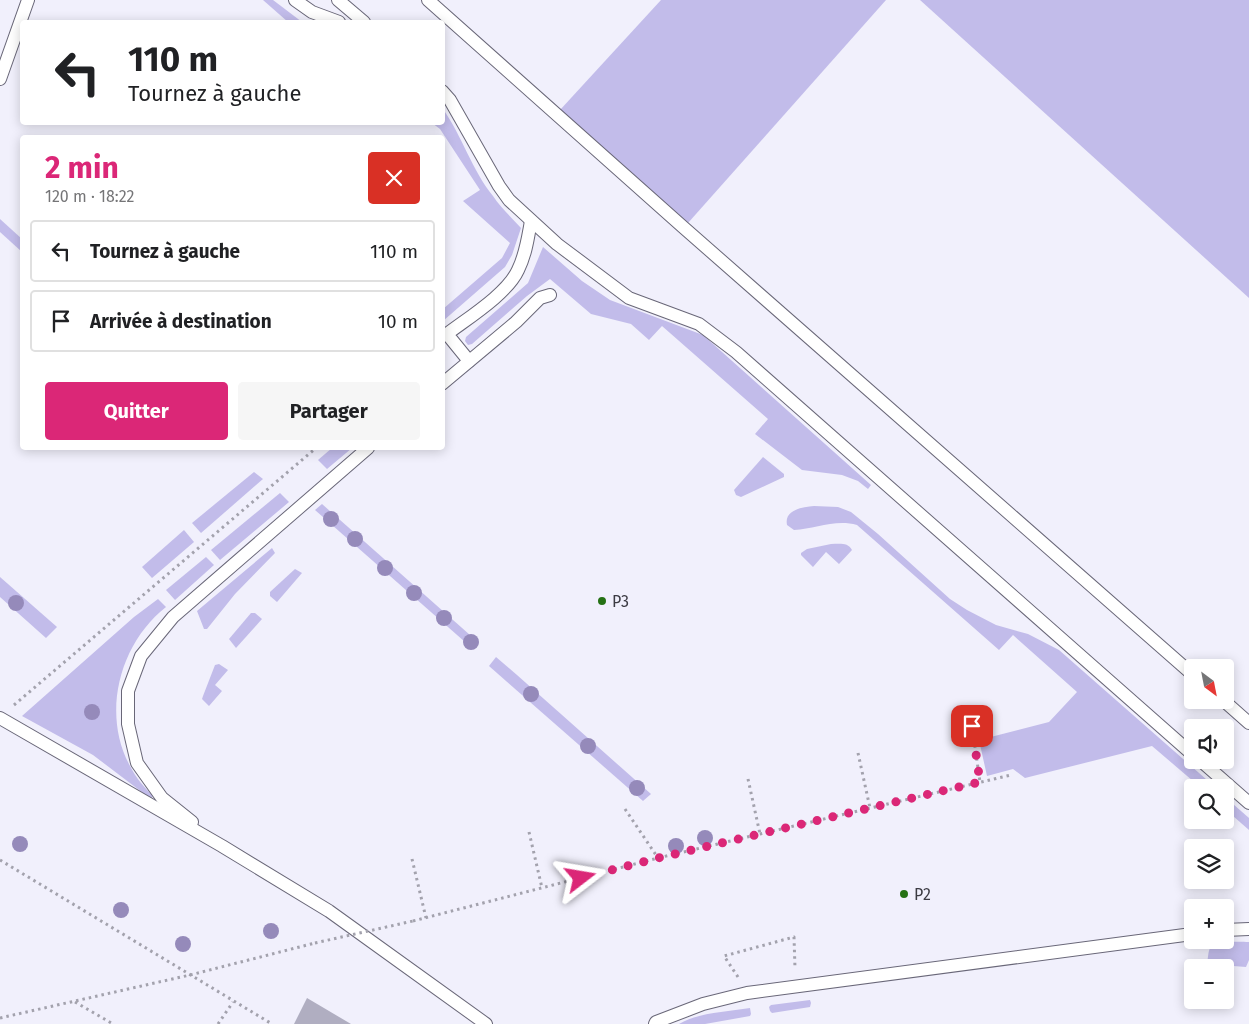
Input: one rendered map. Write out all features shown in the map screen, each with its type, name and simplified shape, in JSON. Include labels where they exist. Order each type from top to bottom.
[{"type":"lane","points":[[21,20],[28,0]]},
{"type":"lane","points":[[295,0],[312,12],[334,20]]},
{"type":"lane","points":[[338,0],[362,20]]},
{"type":"lane","points":[[428,0],[676,221],[1184,667]]},
{"type":"lane","points":[[0,79],[20,23]]},
{"type":"lane","points":[[445,95],[450,100],[509,200],[556,244],[629,298],[699,324],[736,352],[1184,747]]},
{"type":"lane","points":[[469,361],[445,333],[509,283],[524,257],[531,221]]},
{"type":"lane","points":[[445,381],[516,322],[540,298],[550,295]]},
{"type":"lane","points":[[222,846],[162,798],[137,762],[128,724],[128,691],[140,656],[173,618],[366,450]]},
{"type":"lane","points":[[1233,709],[1249,723]]},
{"type":"lane","points":[[0,718],[222,846],[330,911],[486,1024]]},
{"type":"lane","points":[[1210,769],[1249,803]]},
{"type":"lane","points":[[1234,930],[1249,929]]},
{"type":"lane","points":[[655,1024],[703,1004],[748,992],[1184,935]]},
{"type":"path","points":[[30,691],[314,450]]},
{"type":"path","points":[[972,726],[980,782]]},
{"type":"path","points":[[858,753],[870,808]]},
{"type":"path","points":[[0,1018],[190,975],[315,943],[426,918],[658,858],[1011,775]]},
{"type":"path","points":[[748,779],[760,834]]},
{"type":"path","points":[[624,809],[658,858]]},
{"type":"path","points":[[529,832],[542,888]]},
{"type":"path","points":[[412,859],[426,918]]},
{"type":"path","points":[[0,860],[272,1024]]},
{"type":"path","points":[[748,992],[724,956],[794,937],[795,986]]},
{"type":"path","points":[[74,1001],[113,1024]]},
{"type":"path","points":[[218,1024],[233,1002]]},
{"type":"shaded area","points":[[263,0],[273,0],[299,20],[286,20]]},
{"type":"shaded area","points":[[661,0],[886,0],[688,223],[560,110]]},
{"type":"shaded area","points":[[920,0],[1249,0],[1249,298]]},
{"type":"shaded area","points":[[445,112],[486,186],[499,205],[521,228],[512,255],[505,267],[445,319],[445,307],[502,258],[510,243],[463,201],[480,190],[440,129],[435,125],[445,125]]},
{"type":"shaded area","points":[[0,219],[20,237],[20,250],[0,232]]},
{"type":"shaded area","points":[[543,247],[582,281],[610,300],[703,335],[871,485],[868,489],[858,481],[842,475],[802,470],[755,434],[768,419],[662,326],[649,340],[631,324],[591,314],[550,279],[527,296],[472,344],[468,345],[465,341],[466,337],[528,283]]},
{"type":"shaded area","points":[[330,450],[350,450],[327,469],[318,460]]},
{"type":"shaded area","points":[[763,457],[784,474],[784,477],[741,497],[736,495],[734,490]]},
{"type":"shaded area","points":[[254,472],[263,479],[201,533],[192,523]]},
{"type":"shaded area","points":[[280,493],[289,502],[220,560],[211,550]]},
{"type":"shaded area","points":[[322,504],[479,643],[473,649],[315,510]]},
{"type":"shaded area","points":[[814,506],[838,507],[851,512],[950,599],[996,625],[1028,634],[1059,650],[1184,760],[1184,769],[1195,769],[1206,779],[1191,779],[1152,746],[1025,778],[1013,769],[987,776],[979,740],[1049,722],[1077,692],[1013,635],[999,650],[857,525],[841,523],[794,530],[787,525],[787,520],[791,513],[799,508]]},
{"type":"shaded area","points":[[184,530],[194,542],[152,578],[142,567]]},
{"type":"shaded area","points":[[831,544],[846,545],[852,550],[839,564],[826,552],[813,567],[801,555],[807,549]]},
{"type":"shaded area","points":[[272,548],[275,553],[235,594],[207,629],[204,629],[197,611]]},
{"type":"shaded area","points":[[206,557],[214,565],[175,600],[166,590]]},
{"type":"shaded area","points":[[295,569],[302,573],[277,602],[270,596],[270,592]]},
{"type":"shaded area","points":[[0,577],[57,627],[46,638],[0,597]]},
{"type":"shaded area","points":[[158,599],[166,607],[150,622],[137,640],[127,659],[120,680],[117,702],[117,724],[121,745],[135,774],[153,796],[151,799],[93,755],[22,716],[134,617]]},
{"type":"shaded area","points":[[251,613],[255,613],[262,619],[236,648],[229,639]]},
{"type":"shaded area","points":[[496,657],[651,794],[643,801],[489,666]]},
{"type":"shaded area","points":[[219,664],[228,670],[215,685],[222,691],[209,706],[202,699],[215,665]]},
{"type":"shaded area","points":[[1234,805],[1249,818],[1249,830],[1234,817]]},
{"type":"shaded area","points":[[1234,942],[1249,942],[1249,960],[1246,967],[1234,966],[1234,959],[1208,959],[1210,949],[1234,949]]},
{"type":"shaded area","points":[[810,1000],[810,1007],[772,1013],[769,1007],[771,1005]]},
{"type":"shaded area","points":[[750,1008],[750,1016],[705,1024],[679,1024],[704,1015]]},
{"type":"building","points":[[307,998],[351,1024],[294,1024]]},
{"type":"place","name":"P3","points":[[602,601]]},
{"type":"place","name":"P2","points":[[904,894]]},
{"type":"route","points":[[581,878],[980,782],[972,726]]}]
